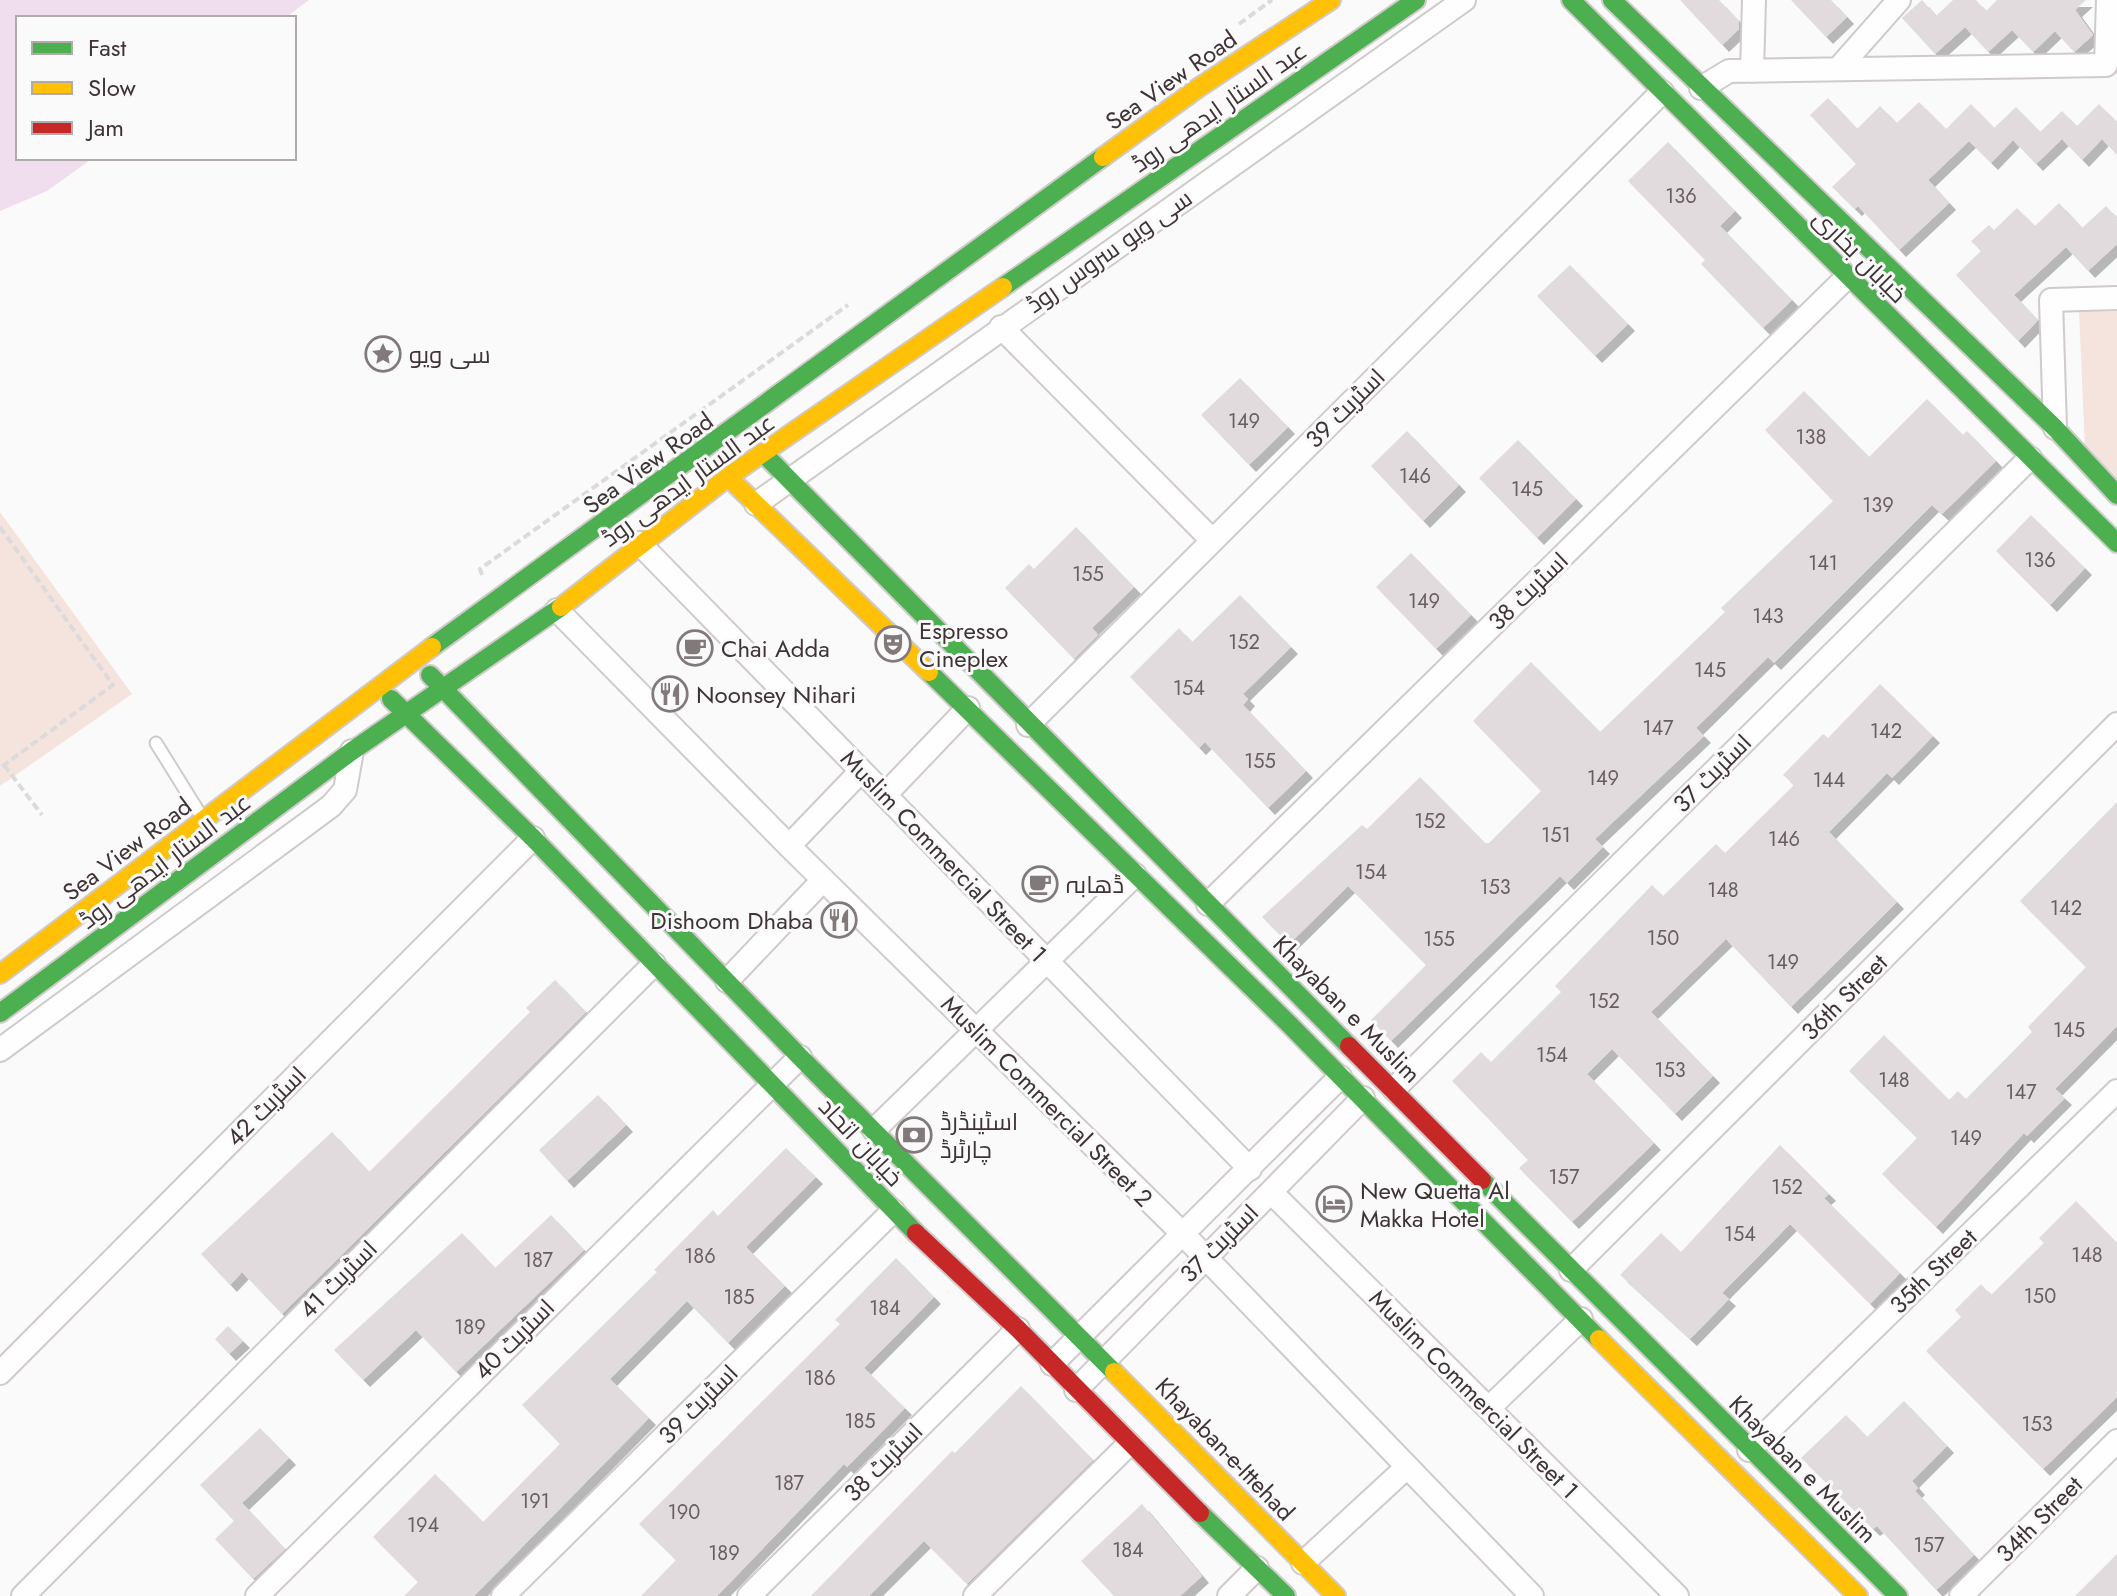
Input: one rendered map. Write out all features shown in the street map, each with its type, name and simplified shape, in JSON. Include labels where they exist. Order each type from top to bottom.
[{"type":"main road","name":"Sea View Road","points":[[0,974],[205,821],[296,747],[1198,88],[1331,0]]},
{"type":"main road","name":"عبد الستار ایدھی روڈ","points":[[0,1013],[352,751],[557,610],[639,543],[728,477],[1416,0]]},
{"type":"main road","name":"خیابان بخاری","points":[[1571,0],[2116,541]]},
{"type":"main road","name":"خیابان بخاری","points":[[1612,0],[2055,428],[2117,495]]},
{"type":"main road","name":"Khayaban e Muslim","points":[[763,453],[1028,725],[1898,1596]]},
{"type":"main road","points":[[728,477],[968,708],[1363,1098],[1728,1473],[1858,1596]]},
{"type":"main road","name":"خیابان اتحاد","points":[[417,660],[443,691],[800,1057],[1079,1335]]},
{"type":"main road","name":"خیابان اتحاد","points":[[380,688],[533,838],[772,1082],[893,1211],[1018,1329],[1268,1585]]},
{"type":"main road","points":[[1239,977],[1259,956]]},
{"type":"main road","points":[[1451,1187],[1470,1167]]},
{"type":"main road","name":"Khayaban-e-Ittehad","points":[[1079,1335],[1336,1596]]},
{"type":"main road","points":[[1658,1399],[1678,1378]]},
{"type":"street","name":"سی ویو سروس روڈ","points":[[756,504],[787,478],[1464,0]]},
{"type":"street","points":[[1752,71],[1754,0]]},
{"type":"street","points":[[1838,69],[1899,0]]},
{"type":"street","points":[[1701,88],[1729,71],[2106,65],[2108,0]]},
{"type":"street","name":"اسٹریٹ 39","points":[[1028,725],[1662,92]]},
{"type":"street","name":"اسٹریٹ 38","points":[[1208,904],[1847,277]]},
{"type":"street","points":[[2055,428],[2051,300],[2117,298]]},
{"type":"street","points":[[1001,327],[1212,540]]},
{"type":"street","name":"اسٹریٹ 37","points":[[1394,1089],[2030,458]]},
{"type":"street","name":"Muslim Commercial Street 1","points":[[639,543],[1250,1169]]},
{"type":"street","name":"Muslim Commercial Street 2","points":[[557,610],[823,880],[1182,1233],[1525,1594]]},
{"type":"street","points":[[885,795],[968,708]]},
{"type":"street","name":"36th Street","points":[[1571,1270],[2117,724]]},
{"type":"street","points":[[0,1050],[331,806],[345,790],[352,751]]},
{"type":"street","points":[[789,846],[861,771]]},
{"type":"street","name":"اسٹریٹ 42","points":[[0,1373],[533,838]]},
{"type":"street","points":[[874,1130],[1045,959],[1135,875]]},
{"type":"street","points":[[727,981],[823,880]]},
{"type":"street","name":"اسٹریٹ 41","points":[[23,1596],[654,964]]},
{"type":"street","name":"اسٹریٹ 40","points":[[257,1596],[800,1057]]},
{"type":"street","name":"اسٹریٹ 37","points":[[1052,1364],[1340,1077]]},
{"type":"street","name":"35th Street","points":[[1749,1450],[2117,1091]]},
{"type":"street","name":"اسٹریٹ 37","points":[[1076,1390],[1363,1098]]},
{"type":"street","name":"Muslim Commercial Street 1","points":[[1271,1192],[1677,1596]]},
{"type":"street","name":"اسٹریٹ 39","points":[[503,1596],[893,1211]]},
{"type":"street","points":[[1489,1408],[1581,1319]]},
{"type":"street","name":"اسٹریٹ 38","points":[[749,1596],[1018,1329]]},
{"type":"street","name":"34th Street","points":[[1961,1596],[2117,1441]]},
{"type":"street","points":[[975,1596],[1129,1444]]},
{"type":"street","points":[[1303,1563],[1407,1467]]},
{"type":"street","points":[[1229,1596],[1268,1585]]},
{"type":"lane","points":[[156,743],[205,821]]},
{"type":"path","points":[[1236,26],[1272,0]]},
{"type":"path","points":[[483,580],[480,569],[860,297]]},
{"type":"path","points":[[0,527],[113,685],[2,766],[42,815]]},
{"type":"shaded area","points":[[0,0],[309,0],[288,16],[16,16],[16,160],[90,160],[47,191],[0,211]]},
{"type":"shaded area","points":[[2117,311],[2117,480],[2085,450],[2079,312]]},
{"type":"shaded area","points":[[0,512],[132,694],[0,786]]},
{"type":"building","points":[[1680,0],[1719,0],[1739,21],[1739,29],[1722,45]]},
{"type":"building","points":[[1791,0],[1831,0],[1847,17],[1826,37]]},
{"type":"building","points":[[1922,0],[1936,16],[1953,0],[1976,0],[1986,11],[1997,0],[2086,0],[2075,10],[2093,35],[2074,52],[2055,31],[2033,52],[2012,30],[1988,52],[1965,27],[1935,54],[1902,18]]},
{"type":"building","points":[[1828,98],[1857,129],[1880,106],[1897,123],[1919,102],[1946,129],[1971,104],[1994,128],[2016,107],[2040,132],[2062,111],[2077,126],[2099,104],[2117,122],[2117,155],[2102,139],[2082,160],[2062,139],[2036,164],[2013,140],[1991,163],[1969,141],[1928,180],[1949,203],[1899,250],[1858,206],[1855,209],[1832,187],[1856,164],[1810,115]]},
{"type":"building","points":[[1668,142],[1735,211],[1720,226],[1792,300],[1763,328],[1701,264],[1705,260],[1628,181]]},
{"type":"building","points":[[2059,203],[2082,228],[2106,206],[2117,218],[2117,244],[2088,271],[2066,247],[2014,295],[2038,320],[2018,341],[1956,275],[1981,251],[1971,241],[1989,225],[1994,230],[2017,208],[2035,226]]},
{"type":"building","points":[[1570,265],[1628,324],[1595,356],[1537,296]]},
{"type":"building","points":[[1240,378],[1288,427],[1249,465],[1201,415]]},
{"type":"building","points":[[1804,391],[1869,457],[1927,399],[1963,435],[1967,431],[1996,461],[1942,514],[1932,505],[1774,663],[1768,657],[1696,728],[1704,736],[1595,839],[1603,847],[1567,883],[1560,876],[1391,1041],[1371,1020],[1426,965],[1348,886],[1289,944],[1262,917],[1362,825],[1367,829],[1420,777],[1485,843],[1489,843],[1541,791],[1473,721],[1531,662],[1600,732],[1725,612],[1721,608],[1833,501],[1765,430]]},
{"type":"building","points":[[1407,431],[1459,485],[1423,521],[1371,466]]},
{"type":"building","points":[[1518,440],[1576,499],[1537,538],[1479,478]]},
{"type":"building","points":[[2031,515],[2085,568],[2050,605],[1996,551]]},
{"type":"building","points":[[1076,527],[1134,587],[1092,628],[1098,635],[1074,659],[1005,588],[1029,564],[1034,569]]},
{"type":"building","points":[[1411,553],[1471,615],[1436,649],[1376,587]]},
{"type":"building","points":[[1240,595],[1291,647],[1243,694],[1248,699],[1243,705],[1306,771],[1268,808],[1205,742],[1199,748],[1130,677],[1179,628],[1192,642]]},
{"type":"building","points":[[1880,684],[1933,736],[1892,778],[1887,773],[1829,832],[1897,902],[1791,1007],[1726,939],[1651,1012],[1713,1076],[1675,1114],[1612,1049],[1587,1074],[1654,1143],[1572,1222],[1519,1168],[1528,1160],[1452,1081],[1481,1052],[1491,1062],[1561,992],[1555,986],[1652,885],[1663,896],[1716,844],[1725,853],[1794,785],[1783,775],[1823,734],[1828,738]]},
{"type":"building","points":[[2117,802],[2117,1026],[2055,1089],[2065,1098],[2027,1136],[2024,1133],[1936,1227],[1882,1174],[1917,1138],[1849,1071],[1884,1035],[1949,1100],[1958,1091],[1966,1099],[2032,1032],[2028,1027],[2086,967],[2020,901]]},
{"type":"building","points":[[555,980],[586,1012],[282,1314],[242,1272],[230,1285],[201,1254],[332,1132],[369,1172],[530,1012],[526,1008]]},
{"type":"building","points":[[598,1095],[626,1125],[567,1181],[539,1150]]},
{"type":"building","points":[[1780,1145],[1829,1194],[1824,1198],[1900,1273],[1870,1304],[1790,1224],[1722,1293],[1729,1299],[1690,1339],[1620,1275],[1661,1233],[1681,1252]]},
{"type":"building","points":[[786,1148],[816,1177],[746,1247],[785,1286],[728,1343],[687,1301],[610,1379],[649,1418],[474,1596],[404,1596],[418,1582],[373,1537],[435,1474],[483,1522],[560,1444],[522,1405],[657,1272],[654,1270],[713,1210],[718,1216]]},
{"type":"building","points":[[2076,1201],[2117,1243],[2117,1397],[2043,1469],[1926,1351],[1961,1317],[1955,1310],[1981,1284],[1991,1295],[2044,1243],[2039,1238]]},
{"type":"building","points":[[551,1215],[584,1250],[456,1372],[416,1330],[363,1380],[334,1350],[462,1233],[495,1268]]},
{"type":"building","points":[[896,1258],[934,1297],[864,1368],[905,1408],[847,1467],[844,1464],[717,1596],[641,1596],[676,1560],[639,1524],[840,1324],[835,1320]]},
{"type":"building","points":[[228,1326],[243,1341],[229,1354],[215,1339]]},
{"type":"building","points":[[1021,1386],[1093,1460],[967,1584],[924,1541],[869,1596],[811,1596],[952,1451],[955,1453]]},
{"type":"building","points":[[1904,1401],[1947,1446],[1912,1481],[1918,1488],[1915,1491],[1974,1555],[1936,1590],[1877,1526],[1873,1529],[1801,1458],[1846,1415],[1867,1437]]},
{"type":"building","points":[[260,1428],[289,1458],[242,1503],[285,1549],[253,1579],[215,1539],[234,1521],[200,1485]]},
{"type":"building","points":[[1142,1504],[1202,1576],[1180,1596],[1114,1596],[1081,1561]]},
{"type":"building","points":[[2117,1554],[2117,1596],[2075,1596]]},
{"type":"traffic: fast","points":[[1003,287],[1416,0]]},
{"type":"traffic: fast","points":[[1571,0],[2117,543]]},
{"type":"traffic: fast","points":[[1612,0],[2055,428],[2117,495]]},
{"type":"traffic: fast","points":[[432,647],[1103,157]]},
{"type":"traffic: fast","points":[[763,453],[1349,1046]]},
{"type":"traffic: fast","points":[[0,1013],[352,751],[561,607]]},
{"type":"traffic: fast","points":[[929,672],[1289,1024],[1599,1339]]},
{"type":"traffic: fast","points":[[430,675],[800,1057],[1114,1372]]},
{"type":"traffic: fast","points":[[391,699],[533,838],[916,1233]]},
{"type":"traffic: fast","points":[[1482,1180],[1898,1596]]},
{"type":"traffic: fast","points":[[1200,1513],[1286,1596]]},
{"type":"traffic: slow","points":[[1103,157],[1198,88],[1331,0]]},
{"type":"traffic: slow","points":[[561,607],[728,477],[1003,287]]},
{"type":"traffic: slow","points":[[728,477],[929,672]]},
{"type":"traffic: slow","points":[[0,974],[432,647]]},
{"type":"traffic: slow","points":[[1599,1339],[1858,1596]]},
{"type":"traffic: slow","points":[[1114,1372],[1336,1596]]},
{"type":"traffic: jam","points":[[1349,1046],[1482,1180]]},
{"type":"traffic: jam","points":[[916,1233],[1018,1329],[1200,1513]]},
{"type":"place","name":"سی ویو","points":[[383,354]]},
{"type":"place","name":"Espresso Cineplex","points":[[893,644]]},
{"type":"place","name":"Chai Adda","points":[[695,648]]},
{"type":"place","name":"Noonsey Nihari","points":[[670,694]]},
{"type":"place","name":"ڈھابہ","points":[[1040,884]]},
{"type":"place","name":"Dishoom Dhaba","points":[[839,920]]},
{"type":"place","name":"اسٹینڈرڈ چارٹرڈ","points":[[914,1135]]},
{"type":"place","name":"New Quetta Al Makka Hotel","points":[[1334,1204]]}]
